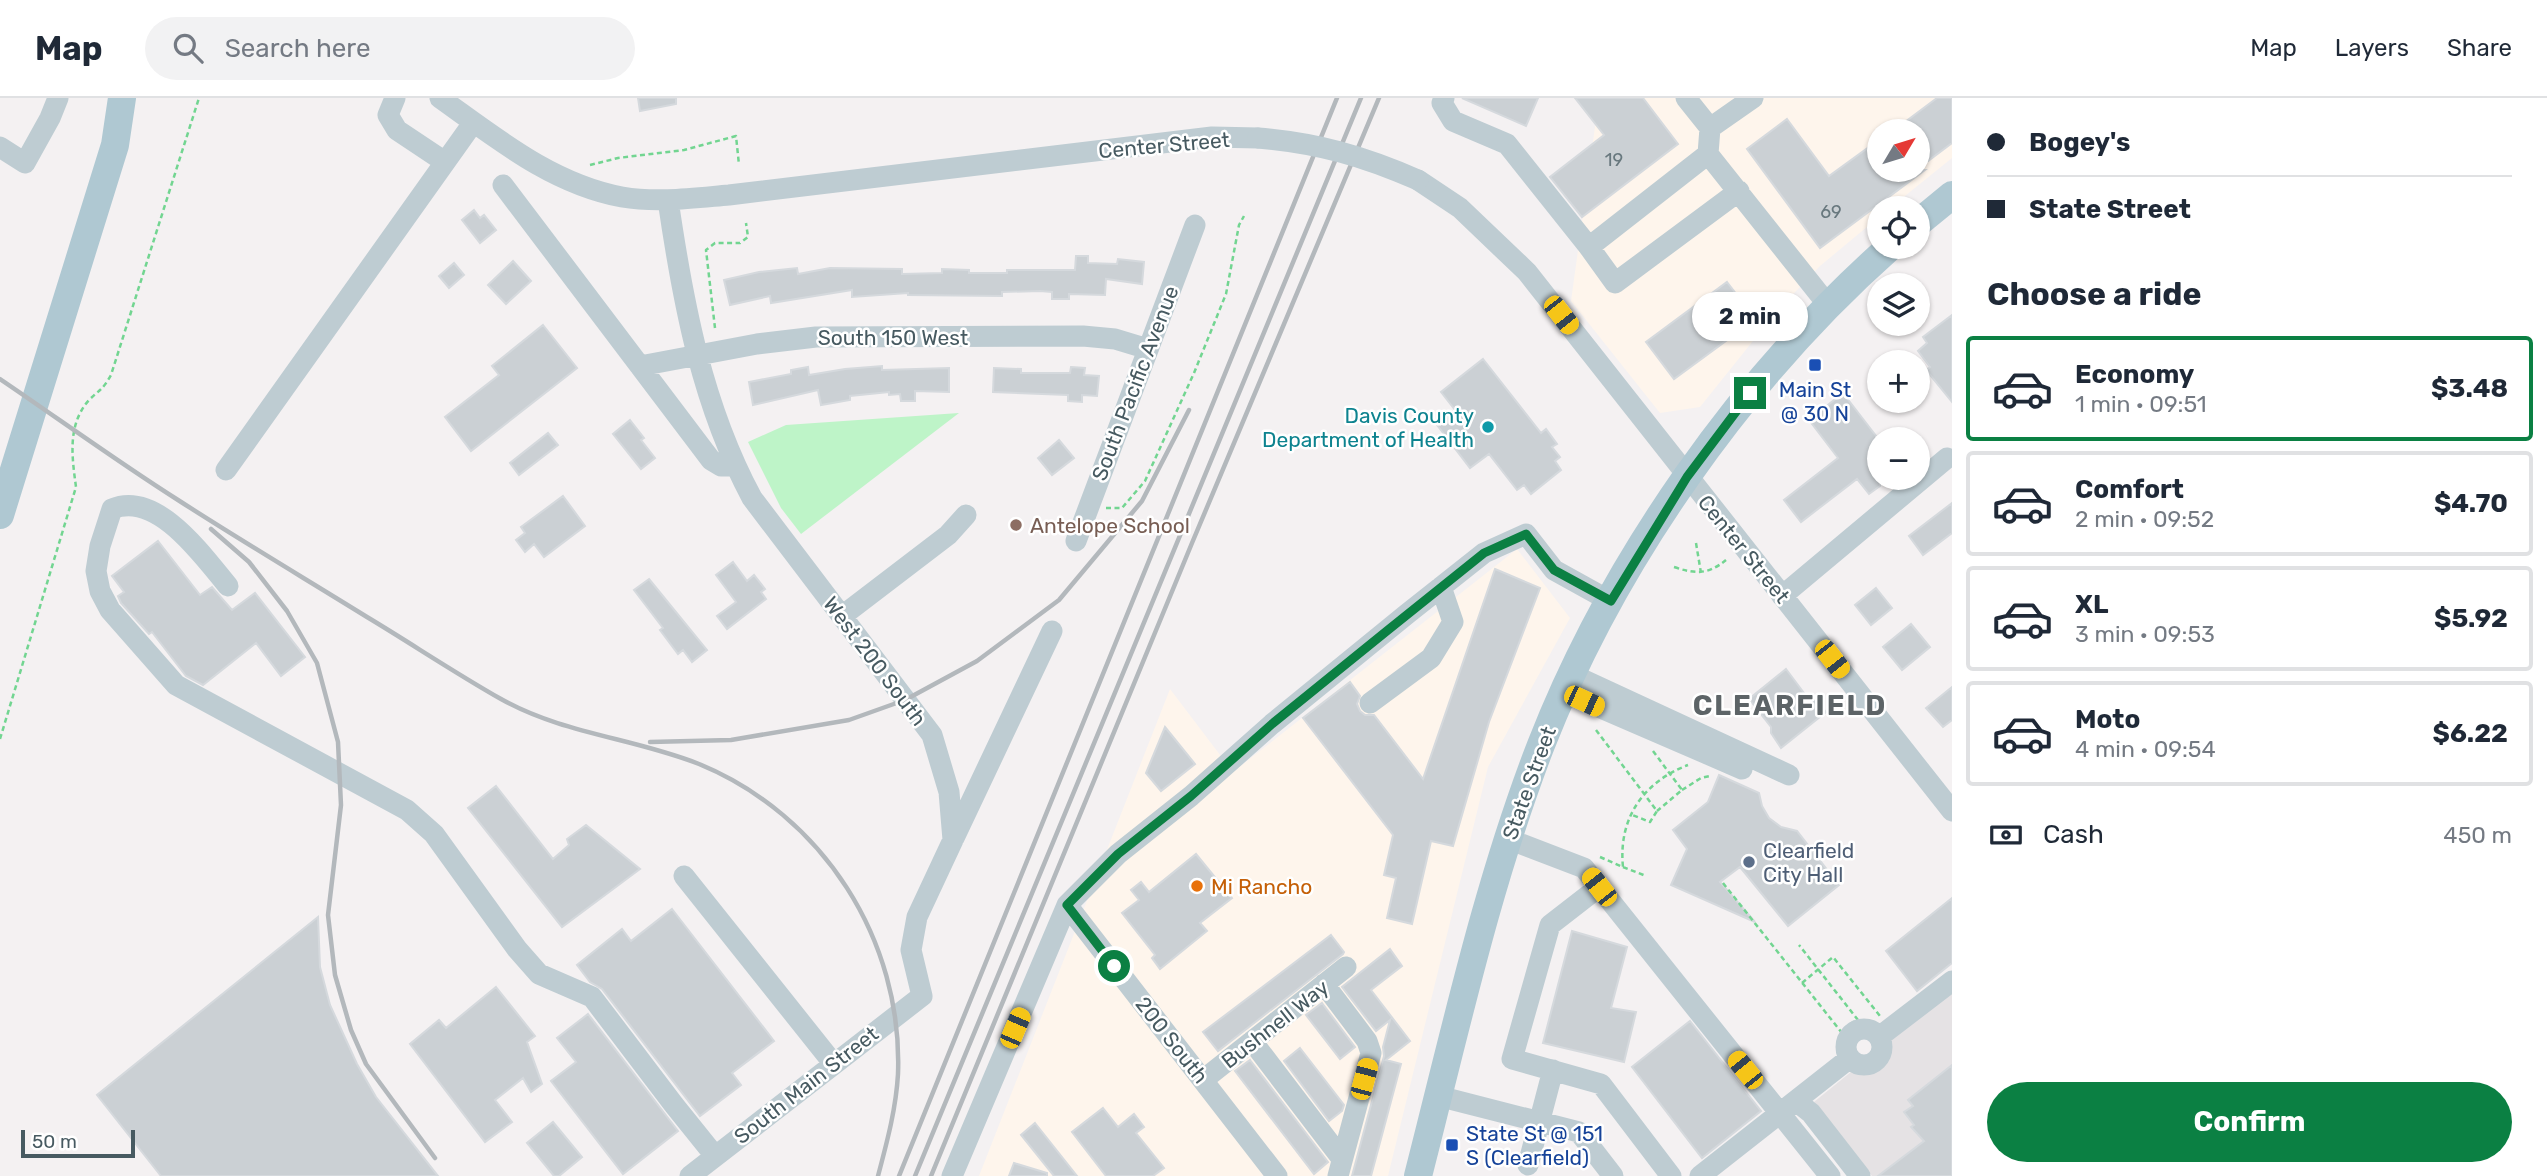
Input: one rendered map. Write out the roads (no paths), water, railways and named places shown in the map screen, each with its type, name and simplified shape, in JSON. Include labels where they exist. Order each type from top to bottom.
[{"type":"main road","points":[[0,515],[115,145],[122,98]]},
{"type":"main road","points":[[1930,213],[1952,195]]},
{"type":"main road","name":"State Street","points":[[1418,1176],[1508,839],[1531,771],[1568,683],[1611,601],[1687,477],[1750,393],[1828,305],[1877,259]]},
{"type":"street","points":[[0,147],[24,163],[50,118],[58,98]]},
{"type":"street","points":[[395,98],[388,115],[397,130],[445,162]]},
{"type":"street","points":[[1444,98],[1442,103],[1453,121],[1507,144],[1615,283],[1739,191]]},
{"type":"street","points":[[1686,98],[1710,128],[1708,154],[1828,305]]},
{"type":"street","points":[[1710,128],[1753,98]]},
{"type":"street","name":"Center Street","points":[[450,101],[473,123],[515,151],[572,183],[623,197],[668,200],[729,195],[1212,137],[1303,142],[1345,152],[1418,180],[1460,208],[1527,272],[1952,811]]},
{"type":"street","points":[[226,470],[473,123]]},
{"type":"street","points":[[1589,247],[1708,154]]},
{"type":"street","points":[[503,185],[711,460],[721,466],[734,466]]},
{"type":"street","name":"West 200 South","points":[[668,200],[695,355],[716,422],[734,466],[751,498],[932,735],[949,792],[953,840],[917,917],[911,950],[922,996]]},
{"type":"street","name":"South Pacific Avenue","points":[[1076,541],[1195,225]]},
{"type":"street","name":"South 150 West","points":[[640,366],[816,337],[1083,337],[1115,340],[1148,349]]},
{"type":"street","points":[[1782,596],[1947,457]]},
{"type":"street","points":[[228,586],[188,539],[158,513],[124,504],[112,509],[100,546],[96,572],[100,591],[110,610],[176,685],[407,810],[435,834],[516,949],[539,974],[592,996],[715,1156]]},
{"type":"street","points":[[842,616],[948,535],[966,514]]},
{"type":"street","points":[[952,1176],[1067,905],[1118,854],[1191,796],[1272,724],[1484,553],[1526,534],[1554,570],[1611,601]]},
{"type":"street","points":[[1370,703],[1431,657],[1453,622],[1441,587]]},
{"type":"street","points":[[953,840],[1052,631]]},
{"type":"street","points":[[1568,683],[1786,780]]},
{"type":"street","points":[[1508,839],[1584,868],[1788,1107],[1830,1176]]},
{"type":"street","points":[[684,876],[833,1063]]},
{"type":"street","points":[[1599,887],[1550,925],[1512,1059],[1601,1084],[1671,1176]]},
{"type":"street","name":"200 South","points":[[1067,905],[1277,1176]]},
{"type":"street","name":"Bushnell Way","points":[[1203,1080],[1346,967]]},
{"type":"street","points":[[1700,1176],[1850,1058],[1847,1041],[1855,1031],[1877,1027],[1952,981]]},
{"type":"street","points":[[1324,984],[1367,1041],[1371,1053],[1340,1167]]},
{"type":"street","name":"South Main Street","points":[[690,1176],[922,996]]},
{"type":"street","points":[[1252,1041],[1340,1167]]},
{"type":"street","points":[[1528,1165],[1553,1070]]},
{"type":"street","points":[[1438,1096],[1579,1132],[1613,1176]]},
{"type":"street","points":[[1788,1107],[1811,1113],[1860,1176]]},
{"type":"railway","points":[[899,1176],[1337,98]]},
{"type":"railway","points":[[915,1176],[1361,98]]},
{"type":"railway","points":[[931,1176],[1379,98]]},
{"type":"railway","points":[[0,379],[201,515],[501,699],[549,720],[699,764],[743,786],[783,815],[818,849],[847,888],[870,930],[886,976],[896,1024],[898,1074],[893,1113],[878,1176]]},
{"type":"railway","points":[[650,742],[731,740],[849,720],[905,700],[977,661],[1059,600],[1142,501],[1189,410]]},
{"type":"railway","points":[[211,529],[249,562],[287,611],[317,663],[338,742],[341,805],[328,915],[335,975],[351,1030],[366,1064],[435,1158]]},
{"type":"place","name":"Main St @ 30 N","points":[[1815,365]]},
{"type":"place","name":"Davis County Department of Health","points":[[1488,427]]},
{"type":"place","name":"Antelope School","points":[[1016,525]]},
{"type":"place","name":"Clearfield City Hall","points":[[1749,862]]},
{"type":"place","name":"Mi Rancho","points":[[1197,886]]},
{"type":"place","name":"State St @ 151 S (Clearfield)","points":[[1452,1145]]},
{"type":"district","name":"CLEARFIELD","points":[[1790,705]]}]
